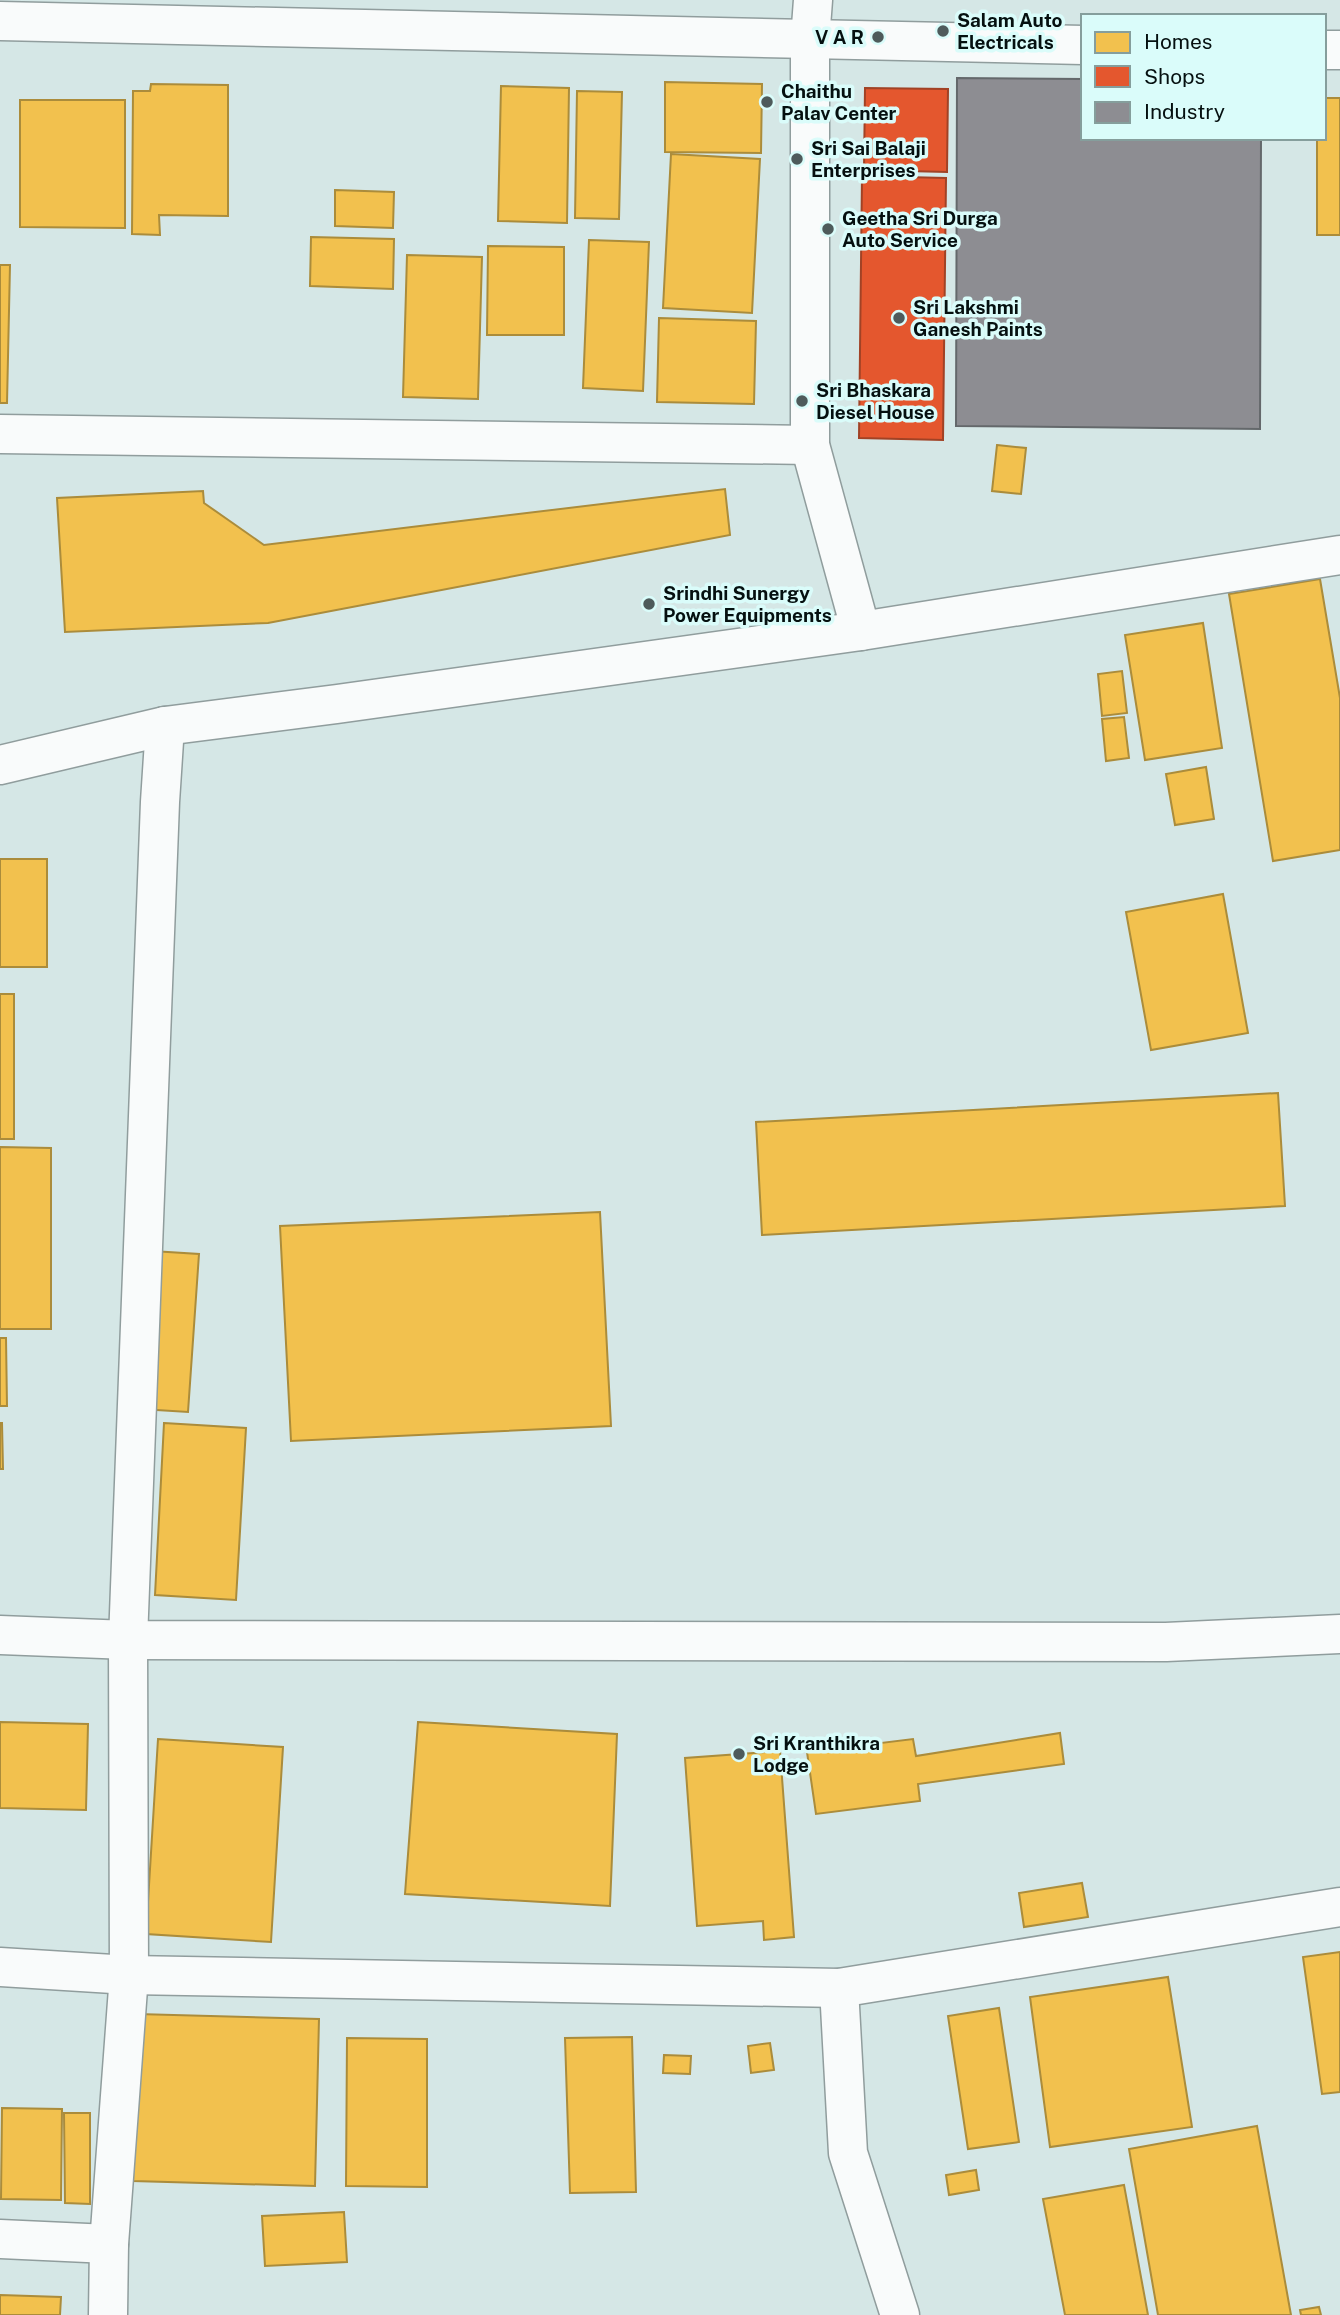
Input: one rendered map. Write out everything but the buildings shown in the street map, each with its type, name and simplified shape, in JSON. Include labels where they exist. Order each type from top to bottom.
[{"type":"street","points":[[813,0],[810,40],[810,445],[861,631]]},
{"type":"street","points":[[0,21],[1081,45]]},
{"type":"street","points":[[0,434],[810,445]]},
{"type":"street","points":[[0,765],[166,726],[861,631],[1340,555]]},
{"type":"street","points":[[108,2315],[108,2244],[129,1975],[128,1640],[160,802],[166,726]]},
{"type":"street","points":[[0,1635],[128,1640],[1166,1642],[1340,1634]]},
{"type":"street","points":[[0,1967],[129,1975],[839,1988],[1340,1907]]},
{"type":"street","points":[[839,1988],[848,2154],[900,2315]]},
{"type":"street","points":[[0,2239],[108,2244]]},
{"type":"place","name":"Salam Auto Electricals","points":[[943,31]]},
{"type":"place","name":"V A R","points":[[878,37]]},
{"type":"place","name":"Chaithu Palav Center","points":[[767,102]]},
{"type":"place","name":"Sri Sai Balaji Enterprises","points":[[797,159]]},
{"type":"place","name":"Geetha Sri Durga Auto Service","points":[[828,229]]},
{"type":"place","name":"Sri Lakshmi Ganesh Paints","points":[[899,318]]},
{"type":"place","name":"Sri Bhaskara Diesel House","points":[[802,401]]},
{"type":"place","name":"Srindhi Sunergy Power Equipments","points":[[649,604]]},
{"type":"place","name":"Sri Kranthikra Lodge","points":[[739,1754]]}]
